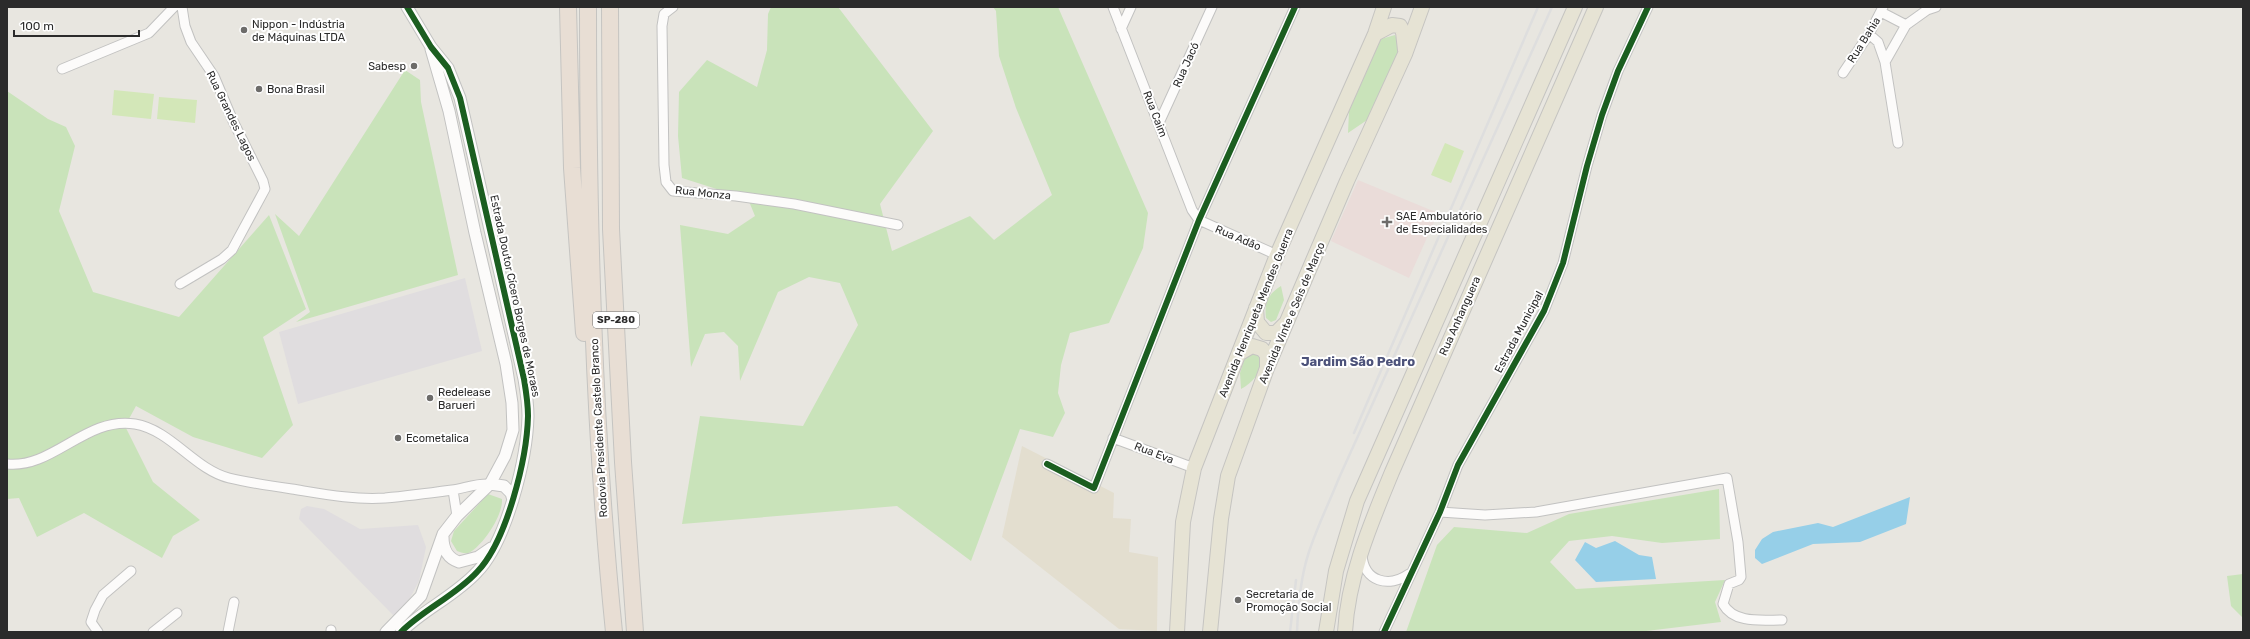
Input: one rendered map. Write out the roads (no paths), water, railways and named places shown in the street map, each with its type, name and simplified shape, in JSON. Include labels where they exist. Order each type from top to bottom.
[{"type":"highway","points":[[568,7],[572,160],[578,258],[588,397],[600,467]]},
{"type":"highway","name":"Rodovia Presidente Castelo Branco","points":[[588,7],[590,208],[600,467],[604,534],[614,632]]},
{"type":"highway","name":"Rodovia Presidente Castelo Branco","points":[[610,7],[611,229],[623,454],[635,632]]},
{"type":"main road","name":"Avenida Henriqueta Mendes Guerra","points":[[1177,632],[1183,522],[1194,468],[1277,255],[1375,34],[1384,7]]},
{"type":"main road","name":"Avenida Vinte e Seis de Março","points":[[1210,632],[1225,487],[1267,368],[1347,181],[1405,54],[1422,7]]},
{"type":"main road","points":[[1326,632],[1336,571],[1357,501],[1575,7]]},
{"type":"main road","name":"Rua Anhanguera","points":[[1345,632],[1350,597],[1362,549],[1392,472],[1596,7]]},
{"type":"main road","points":[[1375,34],[1392,25],[1400,26],[1405,39],[1405,54]]},
{"type":"main road","points":[[1256,308],[1257,322],[1266,333],[1276,333],[1288,321]]},
{"type":"main road","points":[[1240,353],[1252,346],[1262,349],[1266,354],[1267,368]]},
{"type":"street","points":[[62,69],[134,41],[149,33],[174,7]]},
{"type":"street","name":"Rua Grandes Lagos","points":[[180,284],[222,259],[232,250],[263,196],[265,189],[263,180],[233,121],[214,76],[191,42],[185,26],[182,7]]},
{"type":"street","name":"Estrada Doutor Cícero Borges de Moraes","points":[[401,632],[470,579],[484,564],[508,517],[526,438],[528,418],[527,396],[463,110],[448,68],[431,47],[407,7]]},
{"type":"street","name":"Rua Monza","points":[[673,7],[664,14],[662,24],[664,165],[666,182],[670,189],[679,192],[728,195],[794,204],[898,225]]},
{"type":"street","name":"Rua Caim","points":[[1113,7],[1192,210],[1199,220]]},
{"type":"street","points":[[1121,29],[1131,7]]},
{"type":"street","name":"Rua Jacó","points":[[1159,123],[1212,7]]},
{"type":"street","points":[[1047,464],[1094,488],[1199,220],[1295,7]]},
{"type":"street","name":"Estrada Municipal","points":[[1384,632],[1409,574],[1440,512],[1465,453],[1529,339],[1553,288],[1563,263],[1587,166],[1602,115],[1618,71],[1648,7]]},
{"type":"street","points":[[1885,62],[1906,25],[1927,10],[1936,7]]},
{"type":"street","points":[[1882,10],[1906,25]]},
{"type":"street","name":"Rua Bahia","points":[[1843,72],[1870,34],[1882,10]]},
{"type":"street","points":[[1870,34],[1878,42],[1885,62],[1898,143]]},
{"type":"street","name":"Estrada Doutor Cícero Borges de Moraes","points":[[386,632],[421,596],[443,534],[457,516],[490,484],[505,456],[512,434],[513,415],[510,388],[474,233],[450,111],[431,47]]},
{"type":"street","name":"Rua Adão","points":[[1199,220],[1277,255]]},
{"type":"street","points":[[7,464],[18,466],[37,460],[94,430],[117,425],[135,424],[153,431],[203,464],[227,477],[247,482],[350,498],[386,498],[453,490],[479,484],[490,484],[504,486],[511,493],[513,500]]},
{"type":"street","name":"Rua Eva","points":[[1113,438],[1194,468]]},
{"type":"street","points":[[1440,512],[1478,515],[1536,512],[1727,478],[1738,542],[1741,577],[1739,580],[1729,584],[1723,604],[1726,609],[1739,618],[1782,620]]},
{"type":"street","points":[[453,490],[457,516]]},
{"type":"street","points":[[443,534],[443,548],[446,553],[459,562],[478,558],[494,545]]},
{"type":"street","points":[[1362,549],[1365,569],[1376,579],[1394,582],[1409,574]]},
{"type":"street","points":[[98,632],[91,622],[98,602],[131,571]]},
{"type":"street","points":[[228,632],[234,602]]},
{"type":"street","points":[[153,632],[177,613]]},
{"type":"water","points":[[1910,497],[1906,524],[1860,542],[1813,544],[1762,564],[1755,558],[1755,550],[1762,539],[1773,532],[1818,523],[1833,527]]},
{"type":"water","points":[[1615,541],[1639,555],[1652,557],[1656,579],[1596,582],[1575,560],[1585,542],[1596,548]]},
{"type":"railway","points":[[1354,433],[1538,7]]},
{"type":"railway","points":[[1297,632],[1301,584],[1311,545],[1339,478],[1552,7]]},
{"type":"railway","points":[[1290,632],[1296,580]]},
{"type":"place","name":"Nippon - Indústria de Máquinas LTDA","points":[[244,30]]},
{"type":"place","name":"Sabesp","points":[[414,66]]},
{"type":"place","name":"Bona Brasil","points":[[259,89]]},
{"type":"place","name":"SAE Ambulatório de Especialidades","points":[[1387,222]]},
{"type":"place","name":"Redelease Barueri","points":[[430,398]]},
{"type":"place","name":"Ecometalica","points":[[398,438]]},
{"type":"place","name":"Secretaria de Promoção Social","points":[[1238,600]]},
{"type":"district","name":"Jardim São Pedro","points":[[1358,361]]}]
